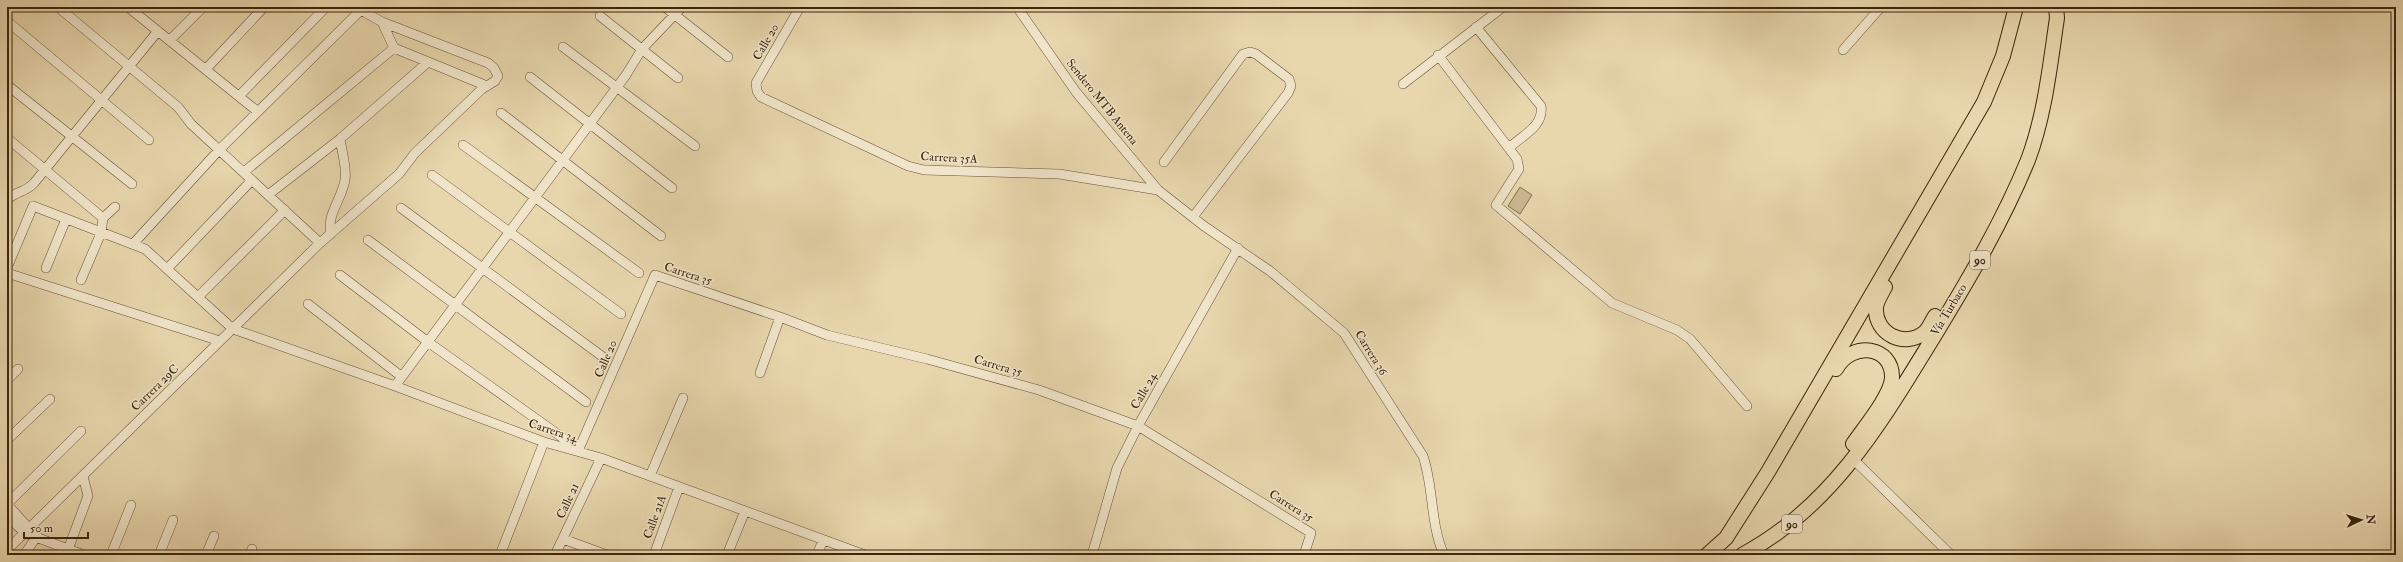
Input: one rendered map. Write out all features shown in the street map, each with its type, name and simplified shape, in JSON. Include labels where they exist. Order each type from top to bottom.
[{"type":"highway","points":[[1707,555],[1726,538],[1768,472],[1984,102],[2003,56],[2016,7]]},
{"type":"highway","name":"Vía Turbaco","points":[[1742,555],[1787,528],[1814,505],[1834,483],[1886,414],[1985,251],[2028,159],[2045,95],[2059,11]]},
{"type":"highway","points":[[1915,221],[1919,232],[1879,297],[1876,306],[1877,317],[1881,327],[1888,334],[1897,339],[1906,340],[1917,337],[1926,331],[1970,261],[1985,251]]},
{"type":"highway","points":[[1768,472],[1782,465],[1845,356],[1852,352],[1864,349],[1876,352],[1885,360],[1891,371],[1889,390],[1840,462],[1834,483]]},
{"type":"street","points":[[58,7],[178,107],[191,124],[320,243]]},
{"type":"street","points":[[128,7],[257,111]]},
{"type":"street","points":[[170,40],[203,7]]},
{"type":"street","points":[[206,70],[264,7]]},
{"type":"street","points":[[239,96],[326,7]]},
{"type":"street","points":[[665,7],[728,57]]},
{"type":"street","points":[[395,386],[534,196],[590,124],[642,49],[682,7]]},
{"type":"street","name":"Calle 20","points":[[757,91],[756,83],[800,7]]},
{"type":"street","name":"Sendero MTB Antena","points":[[1017,7],[1076,92],[1158,190]]},
{"type":"street","points":[[1403,84],[1504,7]]},
{"type":"street","points":[[1843,50],[1881,7]]},
{"type":"street","points":[[133,244],[257,111],[361,10],[382,22],[394,48],[487,86]]},
{"type":"street","points":[[600,16],[678,78]]},
{"type":"street","points":[[7,20],[150,140]]},
{"type":"street","name":"Carrera 29C","points":[[7,550],[32,533],[83,476],[220,341],[320,243],[394,179],[415,153],[487,86],[495,81],[498,76],[494,68],[488,63],[382,22]]},
{"type":"street","points":[[1476,28],[1541,106],[1542,114],[1539,123],[1510,147]]},
{"type":"street","points":[[7,200],[14,193],[27,191],[158,31]]},
{"type":"street","points":[[563,47],[695,146]]},
{"type":"street","points":[[244,172],[394,48]]},
{"type":"street","points":[[1164,162],[1243,54],[1256,54],[1289,79],[1291,86],[1288,94],[1193,217]]},
{"type":"street","points":[[1438,56],[1510,147],[1517,159],[1519,169],[1496,205],[1612,303],[1676,330],[1690,340],[1747,406]]},
{"type":"street","points":[[268,195],[340,139],[428,62]]},
{"type":"street","points":[[530,77],[672,188]]},
{"type":"street","points":[[7,85],[132,184]]},
{"type":"street","name":"Carrera 35A","points":[[757,91],[761,97],[908,166],[924,170],[1059,174],[1092,178],[1148,190],[1158,190]]},
{"type":"street","points":[[501,113],[661,236]]},
{"type":"street","points":[[7,138],[103,218]]},
{"type":"street","points":[[331,234],[330,219],[344,188],[345,178],[340,139]]},
{"type":"street","points":[[463,144],[639,273]]},
{"type":"street","points":[[432,175],[621,314]]},
{"type":"street","points":[[168,269],[252,180]]},
{"type":"street","name":"Carrera 36","points":[[1158,190],[1312,304],[1344,333],[1423,456],[1430,476],[1438,541],[1444,555]]},
{"type":"street","points":[[9,263],[33,206],[145,249],[233,329]]},
{"type":"street","points":[[81,280],[101,233],[103,218],[115,206]]},
{"type":"street","points":[[401,208],[603,357]]},
{"type":"street","points":[[198,297],[285,210]]},
{"type":"street","points":[[46,268],[66,219]]},
{"type":"street","points":[[368,240],[586,402]]},
{"type":"street","name":"Calle 24","points":[[1092,555],[1117,468],[1138,426],[1238,248]]},
{"type":"street","points":[[7,273],[220,341]]},
{"type":"street","points":[[340,275],[428,342],[563,438],[568,449]]},
{"type":"street","name":"Calle 20","points":[[578,452],[655,275]]},
{"type":"street","name":"Carrera 35","points":[[655,275],[780,317],[827,335],[927,359],[1039,390],[1138,426],[1311,533],[1304,555]]},
{"type":"street","points":[[308,304],[402,377]]},
{"type":"street","points":[[760,373],[780,317]]},
{"type":"street","name":"Carrera 34","points":[[233,329],[395,386],[544,442],[602,458],[865,555]]},
{"type":"street","points":[[7,380],[18,369]]},
{"type":"street","points":[[650,476],[683,398]]},
{"type":"street","points":[[7,440],[50,399]]},
{"type":"street","points":[[32,533],[7,504],[81,431]]},
{"type":"street","points":[[500,555],[544,442]]},
{"type":"street","name":"Calle 21","points":[[556,555],[602,458]]},
{"type":"street","points":[[1853,458],[1951,555]]},
{"type":"street","points":[[67,552],[88,496],[83,476]]},
{"type":"street","name":"Calle 21A","points":[[654,555],[679,487]]},
{"type":"street","points":[[111,555],[131,505]]},
{"type":"street","points":[[727,555],[745,511]]},
{"type":"street","points":[[7,516],[32,533],[67,552],[84,555]]},
{"type":"street","points":[[159,555],[173,520]]},
{"type":"street","points":[[24,555],[32,533]]},
{"type":"street","points":[[206,555],[214,536]]},
{"type":"street","points":[[563,539],[607,555]]},
{"type":"street","points":[[817,555],[823,540]]},
{"type":"shaded area","points":[[1520,187],[1532,195],[1520,214],[1508,206]]}]
